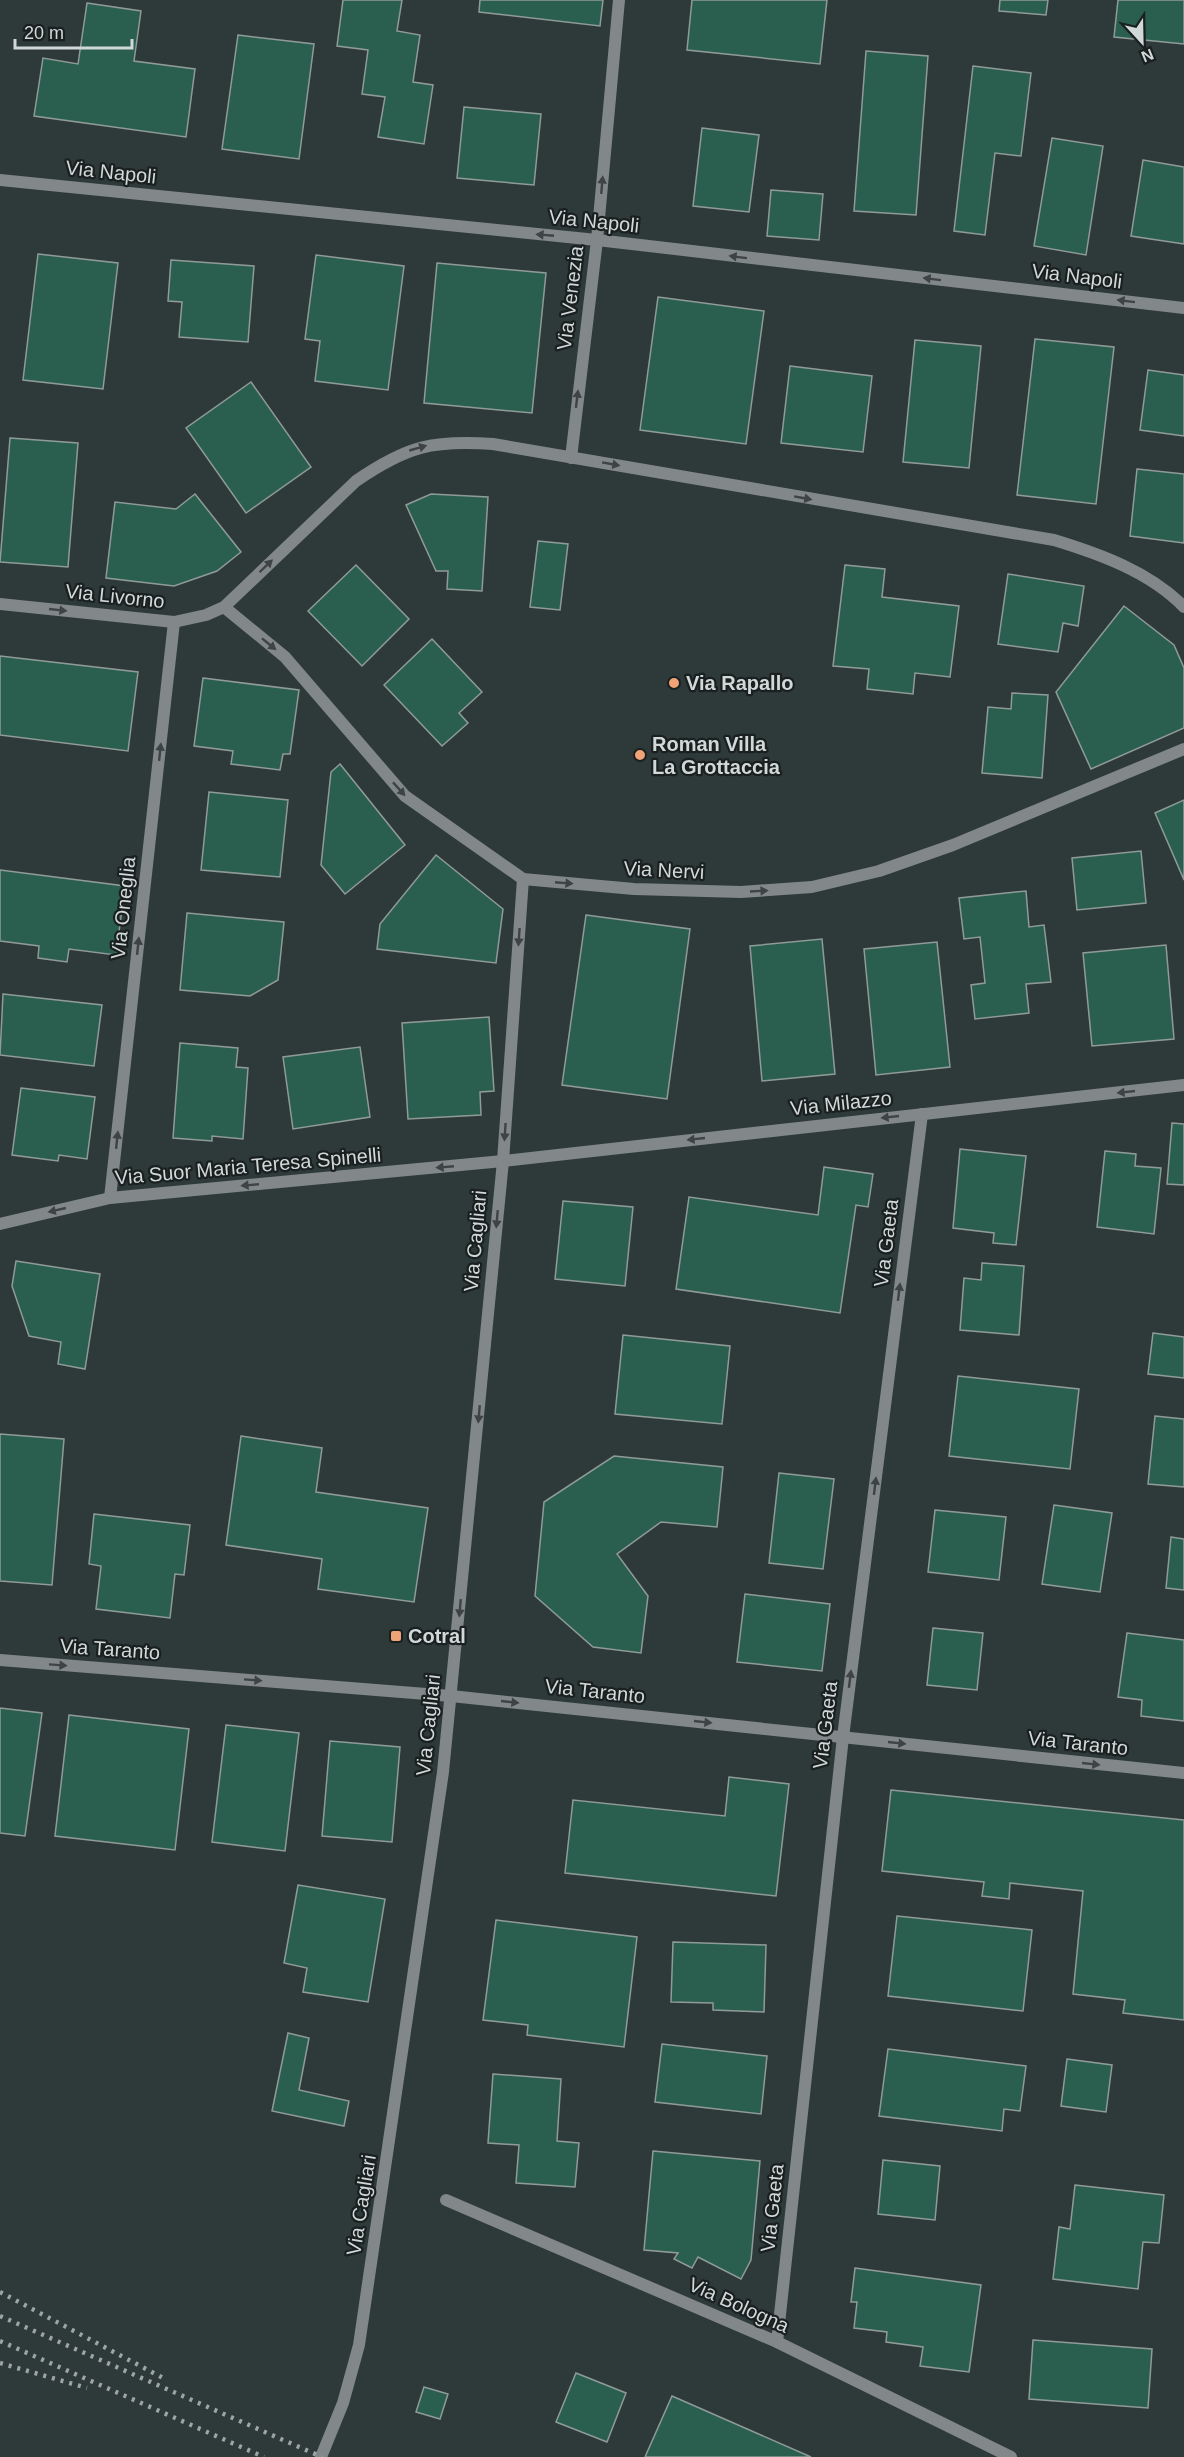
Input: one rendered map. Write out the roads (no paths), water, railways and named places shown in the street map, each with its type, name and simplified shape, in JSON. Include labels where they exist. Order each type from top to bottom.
[{"type":"street","name":"Via Venezia","points":[[570,458],[597,240],[619,0]]},
{"type":"street","name":"Via Napoli","points":[[0,180],[597,240],[1184,308]]},
{"type":"street","points":[[224,607],[356,480],[416,447],[446,442],[493,444],[1054,540],[1087,550],[1135,572],[1175,598],[1184,608]]},
{"type":"street","name":"Via Livorno","points":[[0,604],[174,622],[206,615],[224,607]]},
{"type":"street","name":"Via Nervi","points":[[224,607],[285,657],[405,796],[523,879],[634,889],[741,892],[824,885],[879,871],[953,845],[1184,749]]},
{"type":"street","name":"Via Oneglia","points":[[110,1198],[174,622]]},
{"type":"street","name":"Via Cagliari","points":[[321,2457],[343,2403],[359,2345],[386,2178],[451,1696],[503,1161],[523,879]]},
{"type":"street","name":"Via Milazzo","points":[[503,1161],[1184,1085]]},
{"type":"street","name":"Via Gaeta","points":[[777,2342],[843,1737],[922,1114]]},
{"type":"street","name":"Via Suor Maria Teresa Spinelli","points":[[0,1224],[110,1198],[503,1161]]},
{"type":"street","name":"Via Taranto","points":[[0,1660],[451,1696],[1184,1773]]},
{"type":"street","name":"Via Bologna","points":[[446,2200],[777,2342],[1011,2457]]},
{"type":"railway","points":[[0,2292],[165,2379]]},
{"type":"railway","points":[[0,2316],[322,2457]]},
{"type":"railway","points":[[0,2341],[264,2457]]},
{"type":"railway","points":[[0,2363],[87,2388]]},
{"type":"place","name":"Via Rapallo","points":[[674,683]]},
{"type":"place","name":"Roman Villa La Grottaccia","points":[[640,755]]},
{"type":"place","name":"Cotral","points":[[396,1636]]}]
